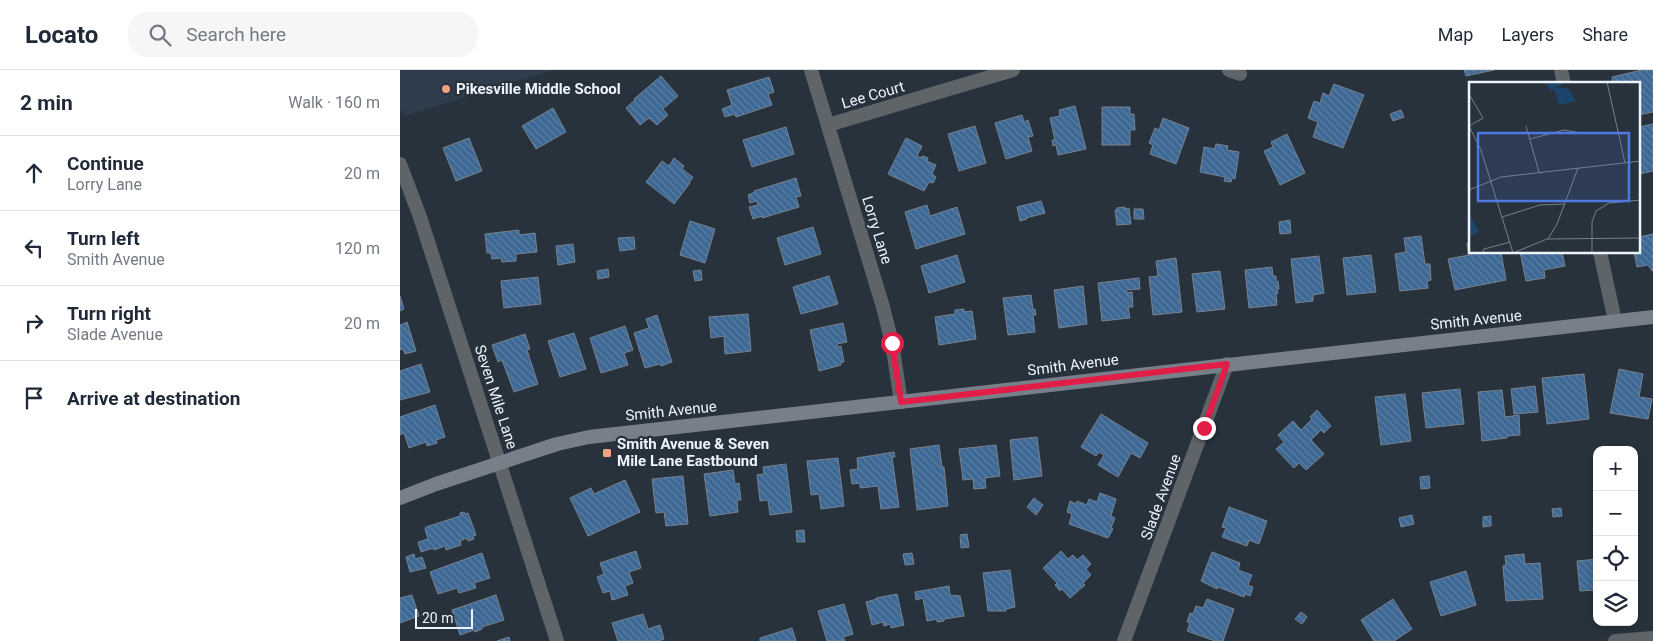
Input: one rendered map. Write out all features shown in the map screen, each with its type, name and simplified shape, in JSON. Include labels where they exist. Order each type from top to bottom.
[{"type":"main road","name":"Smith Avenue","points":[[501,462],[557,444],[589,437],[1653,316]]},
{"type":"main road","points":[[400,498],[501,462]]},
{"type":"street","name":"Lorry Lane","points":[[811,70],[883,307],[892,343],[901,402]]},
{"type":"street","name":"Lee Court","points":[[828,125],[1013,70]]},
{"type":"street","name":"Seven Mile Lane","points":[[400,164],[420,217],[501,462],[557,641]]},
{"type":"street","points":[[1600,254],[1615,321]]},
{"type":"street","name":"Slade Avenue","points":[[1124,641],[1227,364]]},
{"type":"street","points":[[1615,641],[1653,638]]},
{"type":"shaded area","name":"Pikesville Middle School","points":[[400,70],[554,70],[404,116],[400,108]]},
{"type":"building","points":[[1464,70],[1494,70],[1466,76]]},
{"type":"building","points":[[1642,70],[1653,70],[1653,112],[1640,115],[1640,82],[1613,82],[1612,77]]},
{"type":"building","points":[[661,76],[678,96],[663,109],[668,115],[657,125],[649,118],[640,125],[626,108]]},
{"type":"building","points":[[769,77],[774,92],[768,94],[772,105],[736,117],[735,114],[725,117],[722,109],[732,105],[727,90]]},
{"type":"building","points":[[1334,84],[1364,95],[1343,148],[1313,137],[1318,122],[1308,118],[1314,101],[1320,103],[1323,93],[1329,96]]},
{"type":"building","points":[[1075,106],[1086,149],[1058,155],[1056,145],[1053,146],[1052,140],[1055,140],[1050,118],[1060,116],[1059,110]]},
{"type":"building","points":[[1102,107],[1130,107],[1130,114],[1134,114],[1135,130],[1130,130],[1130,145],[1102,145]]},
{"type":"building","points":[[553,108],[566,132],[536,149],[522,126]]},
{"type":"building","points":[[1401,110],[1404,117],[1393,121],[1390,114]]},
{"type":"building","points":[[1022,115],[1024,122],[1028,120],[1033,136],[1028,137],[1032,151],[1006,159],[995,123]]},
{"type":"building","points":[[1163,118],[1189,128],[1176,164],[1150,154],[1153,145],[1149,143],[1155,128],[1159,130]]},
{"type":"building","points":[[1653,124],[1653,171],[1640,174],[1640,127]]},
{"type":"building","points":[[975,126],[986,163],[959,171],[948,134]]},
{"type":"building","points":[[786,127],[794,154],[752,167],[743,140]]},
{"type":"building","points":[[1287,134],[1305,173],[1280,185],[1264,151],[1273,147],[1271,142]]},
{"type":"building","points":[[469,138],[482,171],[456,181],[443,148]]},
{"type":"building","points":[[906,138],[922,146],[917,156],[928,158],[927,161],[936,165],[932,174],[936,177],[933,183],[929,182],[924,191],[888,174]]},
{"type":"building","points":[[1216,144],[1228,146],[1227,150],[1239,152],[1235,179],[1232,178],[1231,182],[1224,181],[1225,177],[1200,172],[1204,147],[1215,149]]},
{"type":"building","points":[[674,158],[684,166],[682,169],[693,177],[674,204],[646,182],[662,161],[669,166]]},
{"type":"building","points":[[796,178],[801,196],[796,197],[799,207],[753,219],[749,207],[758,205],[757,201],[750,203],[748,195],[754,191]]},
{"type":"building","points":[[1041,201],[1045,213],[1020,221],[1017,207]]},
{"type":"building","points":[[927,205],[930,216],[957,207],[965,234],[916,249],[905,212]]},
{"type":"building","points":[[1125,207],[1125,209],[1129,208],[1131,224],[1117,225],[1115,210]]},
{"type":"building","points":[[1134,209],[1143,209],[1144,219],[1134,219]]},
{"type":"building","points":[[1290,220],[1291,233],[1280,234],[1279,222]]},
{"type":"building","points":[[690,221],[715,229],[705,263],[680,255]]},
{"type":"building","points":[[813,227],[821,254],[785,265],[777,238]]},
{"type":"building","points":[[519,230],[519,235],[535,233],[537,252],[516,254],[516,261],[502,262],[501,258],[492,259],[491,253],[487,253],[485,234]]},
{"type":"building","points":[[1653,234],[1653,271],[1648,265],[1637,267],[1634,254],[1640,254],[1640,237]]},
{"type":"building","points":[[1421,236],[1425,264],[1430,264],[1431,280],[1427,281],[1428,288],[1400,291],[1395,254],[1406,252],[1404,238]]},
{"type":"building","points":[[634,237],[635,249],[620,251],[618,238]]},
{"type":"building","points":[[1469,242],[1469,254],[1501,254],[1506,280],[1455,290],[1448,259],[1469,255],[1467,243]]},
{"type":"building","points":[[573,244],[575,262],[558,265],[556,246]]},
{"type":"building","points":[[1520,254],[1562,254],[1565,266],[1544,270],[1545,278],[1526,281]]},
{"type":"building","points":[[957,255],[965,282],[929,293],[921,266]]},
{"type":"building","points":[[1371,255],[1376,292],[1347,295],[1343,258]]},
{"type":"building","points":[[1319,256],[1324,293],[1313,295],[1313,301],[1296,303],[1291,259]]},
{"type":"building","points":[[1176,258],[1182,312],[1153,315],[1149,277],[1158,276],[1156,261]]},
{"type":"building","points":[[1272,267],[1273,276],[1276,276],[1276,282],[1278,281],[1277,305],[1249,308],[1245,270]]},
{"type":"building","points":[[608,269],[609,277],[598,279],[597,271]]},
{"type":"building","points":[[701,270],[702,280],[695,281],[693,271]]},
{"type":"building","points":[[1220,271],[1225,309],[1197,312],[1192,274]]},
{"type":"building","points":[[829,276],[838,304],[801,314],[793,287]]},
{"type":"building","points":[[538,277],[541,304],[504,308],[501,281]]},
{"type":"building","points":[[1139,278],[1140,289],[1126,290],[1127,293],[1132,292],[1133,307],[1128,307],[1130,318],[1102,321],[1098,283]]},
{"type":"building","points":[[1083,286],[1087,324],[1059,328],[1054,290]]},
{"type":"building","points":[[1031,295],[1033,310],[1035,309],[1036,315],[1033,315],[1035,332],[1008,335],[1003,298]]},
{"type":"building","points":[[400,296],[404,309],[400,311]]},
{"type":"building","points":[[964,309],[964,312],[972,311],[976,339],[939,345],[935,317],[955,314],[955,310]]},
{"type":"building","points":[[748,314],[751,351],[725,354],[724,336],[711,338],[709,317]]},
{"type":"building","points":[[657,315],[672,362],[661,366],[660,364],[645,368],[634,333],[649,328],[646,319]]},
{"type":"building","points":[[407,322],[416,351],[405,354],[403,349],[400,350],[400,325]]},
{"type":"building","points":[[843,323],[847,342],[837,344],[838,347],[841,346],[844,362],[840,363],[841,365],[819,371],[810,330]]},
{"type":"building","points":[[625,326],[633,350],[624,353],[628,365],[601,373],[590,338]]},
{"type":"building","points":[[574,333],[586,369],[560,377],[548,341]]},
{"type":"building","points":[[525,334],[530,349],[527,350],[538,384],[514,392],[502,360],[498,362],[492,345]]},
{"type":"building","points":[[421,364],[430,392],[400,400],[400,371]]},
{"type":"building","points":[[1619,369],[1643,374],[1639,397],[1652,399],[1648,419],[1610,413]]},
{"type":"building","points":[[1584,374],[1589,419],[1547,424],[1542,378]]},
{"type":"building","points":[[1535,386],[1538,412],[1514,414],[1511,389]]},
{"type":"building","points":[[1460,389],[1464,424],[1426,428],[1422,393]]},
{"type":"building","points":[[1502,390],[1505,417],[1519,415],[1520,435],[1482,441],[1478,392]]},
{"type":"building","points":[[1405,394],[1411,441],[1381,445],[1375,397]]},
{"type":"building","points":[[435,405],[445,437],[436,440],[437,443],[427,446],[426,442],[409,448],[404,433],[400,435],[400,417]]},
{"type":"building","points":[[1317,410],[1331,426],[1324,433],[1321,430],[1311,440],[1324,454],[1306,470],[1299,463],[1294,468],[1276,449],[1284,442],[1278,435],[1293,421],[1301,430],[1312,419],[1310,417]]},
{"type":"building","points":[[1101,414],[1148,443],[1140,458],[1131,453],[1118,477],[1098,465],[1104,455],[1099,452],[1096,456],[1081,447]]},
{"type":"building","points":[[1037,437],[1042,476],[1014,480],[1010,440]]},
{"type":"building","points":[[939,445],[942,467],[944,467],[948,506],[917,510],[910,449]]},
{"type":"building","points":[[996,445],[1000,476],[985,478],[986,488],[974,489],[973,479],[963,480],[959,449]]},
{"type":"building","points":[[894,452],[895,457],[892,457],[899,507],[881,509],[878,486],[860,488],[860,483],[852,484],[850,470],[858,469],[857,458]]},
{"type":"building","points":[[838,458],[844,506],[821,509],[819,494],[811,495],[807,461]]},
{"type":"building","points":[[786,464],[792,512],[770,515],[768,500],[760,501],[757,475],[764,474],[763,467]]},
{"type":"building","points":[[733,470],[735,484],[739,483],[741,500],[737,500],[738,512],[710,516],[704,474]]},
{"type":"building","points":[[683,476],[688,524],[666,526],[664,512],[656,513],[652,479]]},
{"type":"building","points":[[1429,476],[1430,488],[1421,489],[1420,477]]},
{"type":"building","points":[[625,480],[640,512],[588,536],[570,498],[591,488],[594,494]]},
{"type":"building","points":[[1100,493],[1116,499],[1111,516],[1115,518],[1111,528],[1113,529],[1108,538],[1069,524],[1072,514],[1067,512],[1070,501],[1076,504],[1077,501],[1087,505],[1089,499],[1097,502]]},
{"type":"building","points":[[1034,498],[1043,505],[1036,515],[1027,507]]},
{"type":"building","points":[[1229,507],[1267,521],[1259,544],[1249,540],[1247,546],[1222,537],[1226,528],[1222,527]]},
{"type":"building","points":[[1561,508],[1562,516],[1553,517],[1552,509]]},
{"type":"building","points":[[464,512],[465,514],[468,513],[476,535],[473,536],[474,539],[468,541],[467,538],[460,541],[461,545],[446,550],[445,546],[421,552],[418,542],[428,539],[426,527],[460,516],[460,513]]},
{"type":"building","points":[[1412,515],[1414,524],[1401,527],[1399,518]]},
{"type":"building","points":[[1491,516],[1491,526],[1483,527],[1483,517]]},
{"type":"building","points":[[804,530],[805,542],[797,542],[796,531]]},
{"type":"building","points":[[967,534],[969,547],[961,548],[960,535]]},
{"type":"building","points":[[636,551],[641,568],[629,572],[633,583],[625,586],[628,595],[612,600],[610,591],[603,593],[597,577],[604,574],[600,563]]},
{"type":"building","points":[[1061,551],[1068,559],[1073,555],[1077,560],[1083,555],[1091,564],[1086,569],[1091,575],[1083,583],[1085,585],[1070,598],[1062,589],[1060,591],[1055,585],[1057,583],[1043,568]]},
{"type":"building","points":[[1212,552],[1240,563],[1238,570],[1252,575],[1248,585],[1253,587],[1250,596],[1245,594],[1244,597],[1218,587],[1217,589],[1201,581]]},
{"type":"building","points":[[482,553],[490,578],[474,583],[476,588],[459,593],[457,588],[438,594],[430,572]]},
{"type":"building","points":[[912,553],[914,564],[905,565],[903,554]]},
{"type":"building","points":[[414,554],[415,559],[422,557],[426,568],[410,572],[406,557]]},
{"type":"building","points":[[1524,554],[1525,564],[1540,563],[1543,599],[1506,601],[1503,566],[1506,565],[1505,556]]},
{"type":"building","points":[[1593,559],[1593,590],[1580,591],[1577,561]]},
{"type":"building","points":[[1010,570],[1015,607],[1006,609],[1006,611],[988,611],[983,573]]},
{"type":"building","points":[[1466,571],[1476,605],[1441,616],[1430,582]]},
{"type":"building","points":[[949,586],[950,595],[960,596],[964,616],[937,622],[937,619],[927,621],[923,598],[916,600],[915,592]]},
{"type":"building","points":[[897,594],[904,625],[891,628],[890,624],[884,626],[883,622],[872,625],[866,602]]},
{"type":"building","points":[[412,595],[419,616],[400,623],[400,598]]},
{"type":"building","points":[[496,595],[504,620],[482,627],[482,629],[475,632],[474,630],[460,635],[452,610]]},
{"type":"building","points":[[1207,599],[1234,609],[1223,641],[1215,641],[1187,631],[1190,623],[1187,622],[1190,613],[1193,614],[1196,606],[1203,608]]},
{"type":"building","points":[[1393,599],[1412,629],[1394,641],[1374,641],[1361,620]]},
{"type":"building","points":[[844,604],[853,634],[843,637],[845,641],[827,641],[818,611]]},
{"type":"building","points":[[1301,612],[1307,617],[1302,624],[1295,619]]},
{"type":"building","points":[[643,614],[648,629],[660,625],[664,639],[659,641],[618,641],[612,623]]},
{"type":"building","points":[[792,628],[796,641],[760,641],[760,638]]},
{"type":"building","points":[[509,637],[510,641],[497,641]]},
{"type":"place","name":"Pikesville Middle School","points":[[446,89]]},
{"type":"place","name":"Smith Avenue & Seven Mile Lane Eastbound","points":[[607,453]]},
{"type":"route","points":[[892,343],[901,402],[1227,364],[1204,428]]}]
